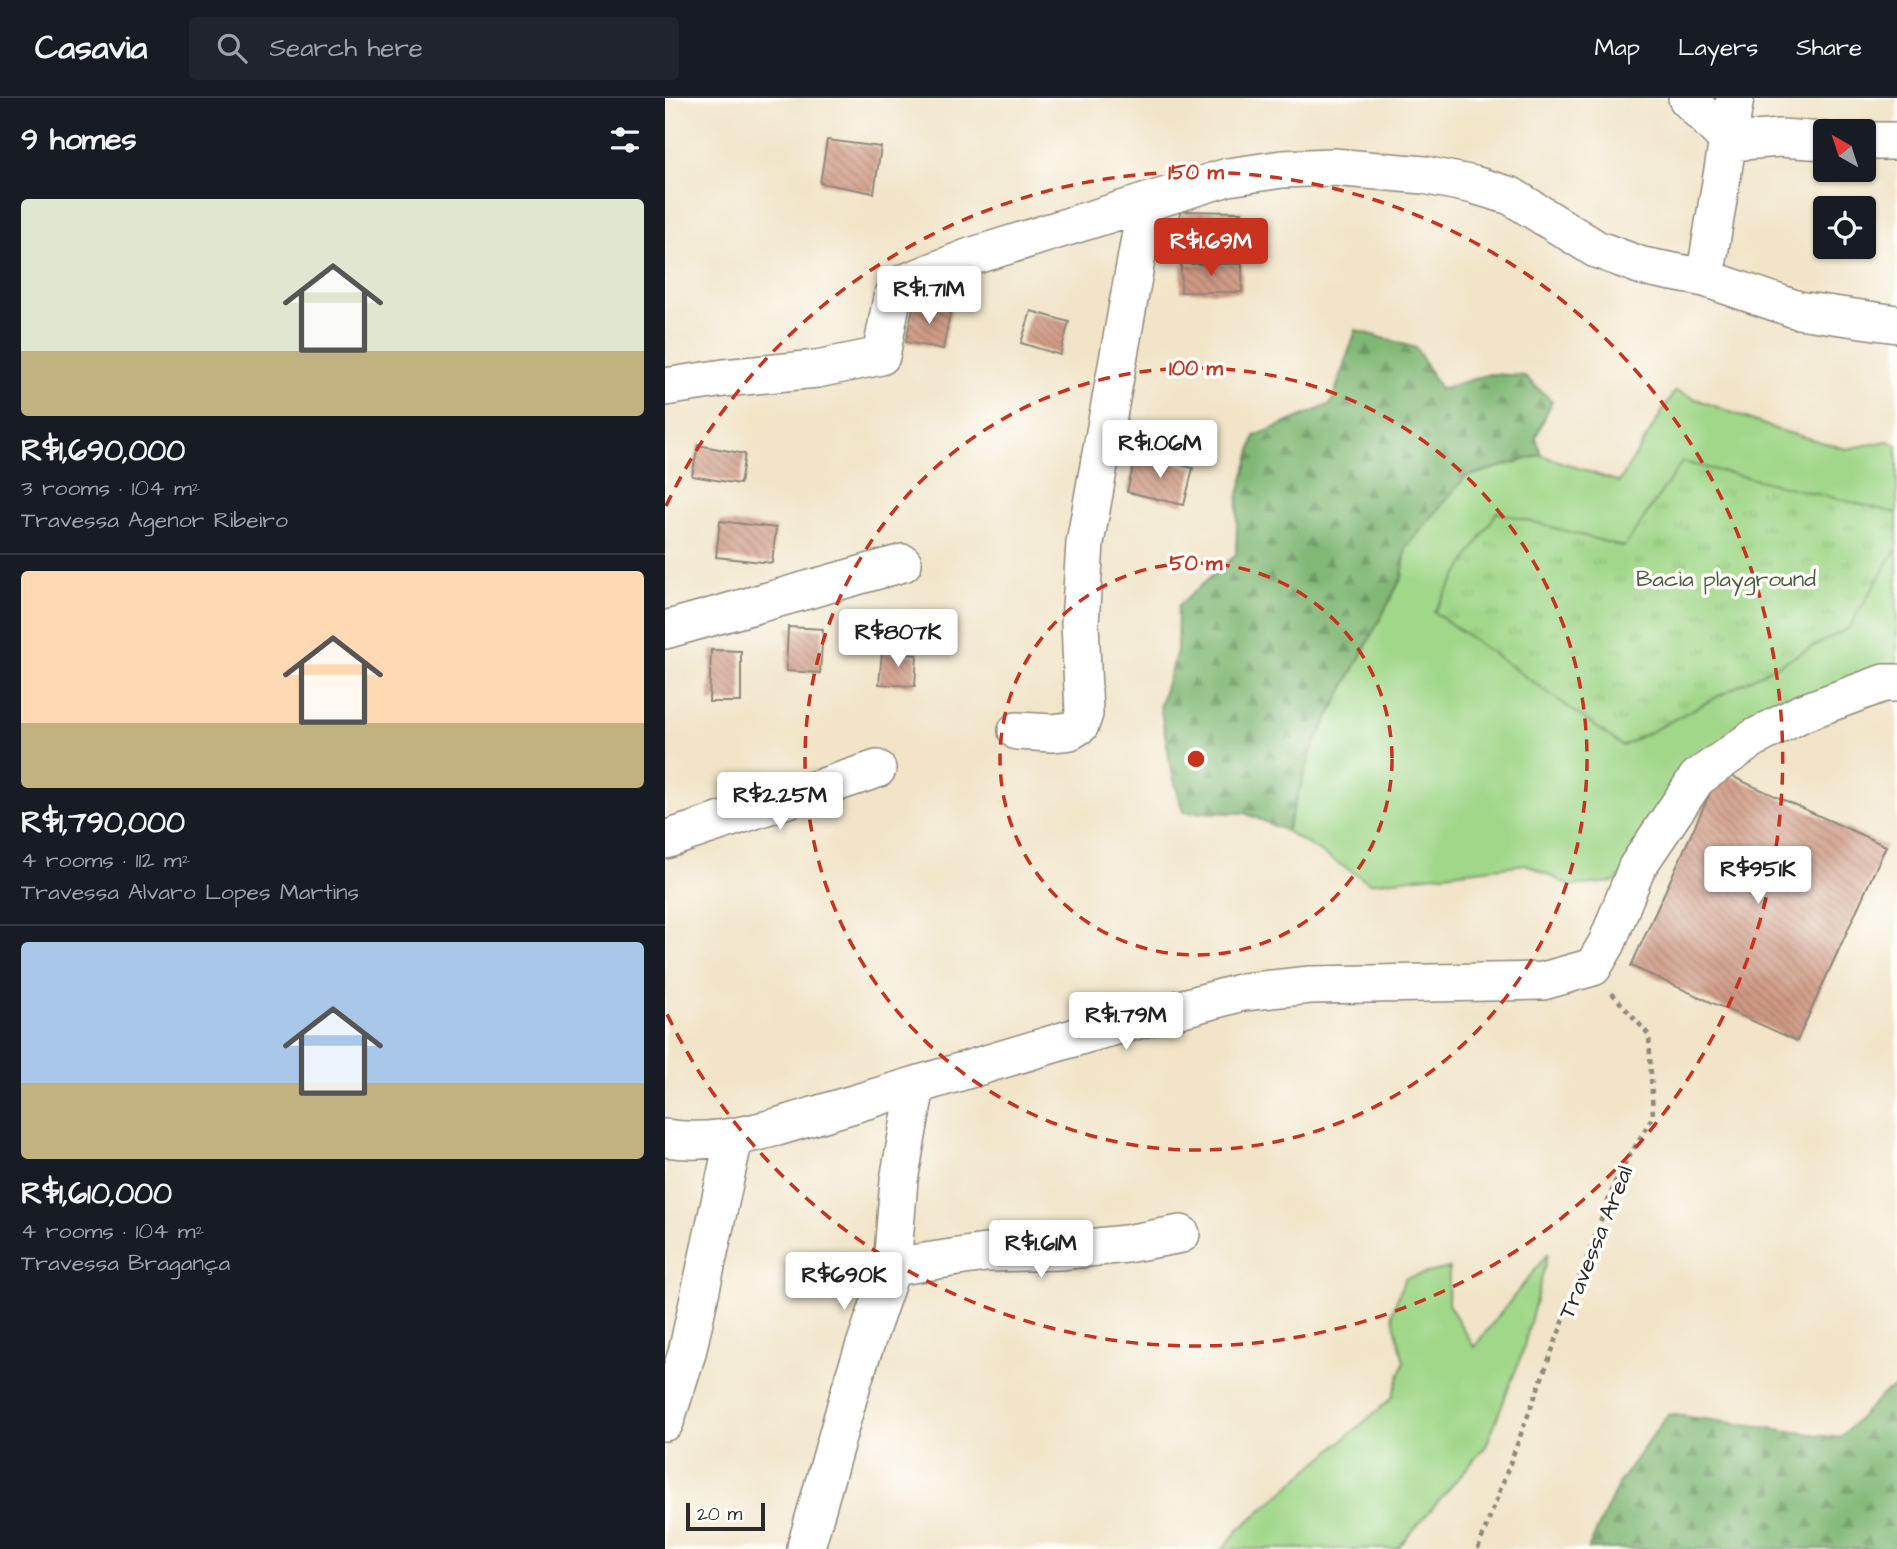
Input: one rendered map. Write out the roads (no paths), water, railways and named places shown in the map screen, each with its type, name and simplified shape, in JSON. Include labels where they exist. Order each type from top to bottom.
[{"type":"street","points":[[1687,98],[1730,142]]},
{"type":"street","points":[[1705,278],[1730,142],[1735,98]]},
{"type":"street","points":[[1730,142],[1780,138],[1813,140]]},
{"type":"street","points":[[1876,141],[1897,141]]},
{"type":"street","points":[[665,387],[724,377],[817,369],[881,356],[892,298],[902,284],[970,257],[1146,205],[1228,177],[1282,169],[1333,167],[1424,175],[1474,185],[1511,196],[1596,249],[1642,266],[1705,278],[1798,310],[1897,324]]},
{"type":"street","points":[[1017,731],[1070,731],[1080,725],[1084,714],[1080,624],[1085,543],[1146,205]]},
{"type":"street","points":[[665,630],[903,563]]},
{"type":"street","points":[[665,1138],[690,1142],[734,1138],[1083,1035],[1243,992],[1310,985],[1543,981],[1593,967],[1607,943],[1637,867],[1697,778],[1754,738],[1802,713],[1884,683],[1897,682]]},
{"type":"street","points":[[665,839],[877,769]]},
{"type":"street","points":[[806,1547],[854,1377],[892,1267],[899,1180],[916,1086]]},
{"type":"street","points":[[665,1422],[687,1353],[734,1138]]},
{"type":"street","points":[[892,1267],[985,1253],[1059,1251],[1126,1244],[1181,1234]]},
{"type":"park label","name":"Bacia playground","points":[[1726,578]]}]
